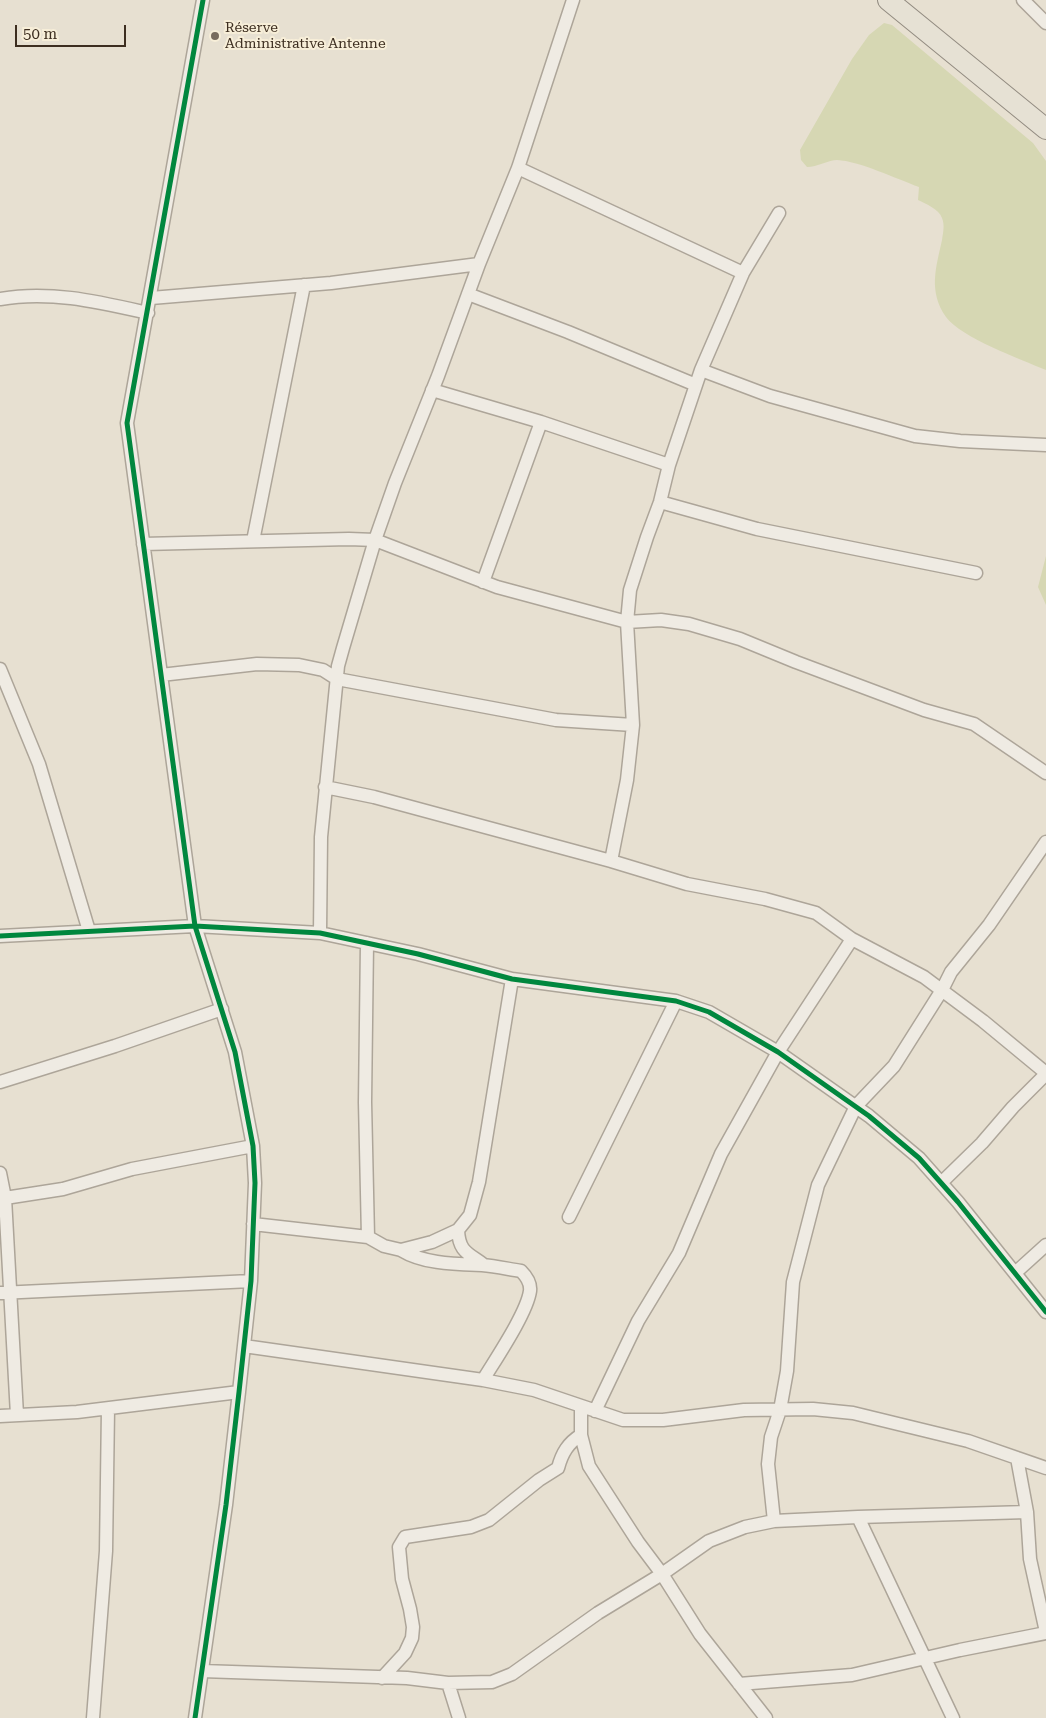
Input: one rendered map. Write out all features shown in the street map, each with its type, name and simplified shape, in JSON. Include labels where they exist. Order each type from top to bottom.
[{"type":"main road","points":[[888,0],[1046,129]]},
{"type":"street","points":[[195,1718],[226,1504],[239,1392],[251,1281],[256,1183],[253,1146],[235,1052],[195,926],[127,423],[203,0]]},
{"type":"street","points":[[320,933],[321,837],[338,666],[375,540],[479,264],[518,168],[573,0]]},
{"type":"street","points":[[1023,0],[1046,23]]},
{"type":"street","points":[[518,168],[744,273]]},
{"type":"street","points":[[611,861],[627,780],[633,725],[627,622],[630,590],[646,537],[660,502],[669,465],[701,370],[744,273],[779,213]]},
{"type":"street","points":[[150,298],[304,285],[479,264]]},
{"type":"street","points":[[253,541],[304,285]]},
{"type":"street","points":[[468,294],[568,332],[696,386]]},
{"type":"street","points":[[0,299],[50,295],[110,304],[148,313]]},
{"type":"street","points":[[701,370],[770,396],[915,436],[960,441],[1046,445]]},
{"type":"street","points":[[432,390],[541,422],[669,465]]},
{"type":"street","points":[[483,582],[541,422]]},
{"type":"street","points":[[660,502],[757,529],[976,573]]},
{"type":"street","points":[[143,544],[375,540],[497,587],[627,622],[661,620],[740,639],[924,710],[974,724],[1046,773]]},
{"type":"street","points":[[161,675],[257,664],[307,667],[323,670],[337,679],[556,720],[633,725]]},
{"type":"street","points":[[0,669],[40,764],[89,931]]},
{"type":"street","points":[[325,786],[374,797],[611,861],[687,884],[765,899],[816,913],[852,939],[924,977],[983,1020],[1046,1073],[982,1143],[941,1184]]},
{"type":"street","points":[[774,1521],[768,1464],[771,1437],[780,1410],[787,1371],[793,1282],[818,1186],[856,1106],[894,1066],[942,990],[951,972],[989,925],[1046,842]]},
{"type":"street","points":[[0,936],[195,926],[320,933],[418,954],[512,979],[676,1001],[709,1012],[778,1052],[856,1106],[919,1158],[1046,1312]]},
{"type":"street","points":[[594,1411],[638,1321],[679,1253],[722,1154],[778,1052],[852,939]]},
{"type":"street","points":[[367,943],[365,1102],[368,1237]]},
{"type":"street","points":[[401,1250],[432,1242],[458,1230],[470,1214],[479,1182],[512,979]]},
{"type":"street","points":[[569,1218],[676,1001]]},
{"type":"street","points":[[0,1082],[97,1052],[222,1009]]},
{"type":"street","points":[[5,1198],[63,1188],[132,1169],[253,1146]]},
{"type":"street","points":[[0,1173],[5,1198],[5,1292],[18,1416]]},
{"type":"street","points":[[253,1224],[368,1237],[384,1246],[401,1250],[412,1257],[453,1264],[484,1265],[521,1271],[528,1279],[530,1290],[527,1304],[483,1380]]},
{"type":"street","points":[[458,1230],[458,1242],[463,1250],[484,1265]]},
{"type":"street","points":[[1015,1273],[1046,1245]]},
{"type":"street","points":[[5,1292],[251,1281]]},
{"type":"street","points":[[244,1346],[483,1380],[534,1390],[623,1420],[663,1420],[744,1410],[813,1409],[853,1413],[968,1441],[1046,1468]]},
{"type":"street","points":[[0,1416],[108,1409],[239,1392]]},
{"type":"street","points":[[581,1407],[581,1435],[589,1466],[700,1634],[766,1718]]},
{"type":"street","points":[[93,1718],[106,1551],[108,1409]]},
{"type":"street","points":[[382,1678],[405,1653],[412,1638],[412,1618],[402,1579],[399,1547],[405,1537],[471,1528],[489,1520],[539,1480],[558,1468],[562,1455],[572,1441],[581,1435]]},
{"type":"street","points":[[740,1684],[852,1675],[924,1660],[960,1650],[1046,1633],[1030,1560],[1028,1512],[1017,1458]]},
{"type":"street","points":[[202,1671],[407,1678],[448,1683],[492,1682],[512,1674],[598,1613],[662,1574],[709,1542],[745,1527],[774,1521],[858,1516],[1028,1512]]},
{"type":"street","points":[[858,1516],[924,1660],[953,1718]]},
{"type":"street","points":[[448,1683],[459,1718]]},
{"type":"green space","points":[[884,23],[892,25],[1033,143],[1046,161],[1046,370],[977,340],[953,325],[946,317],[940,307],[935,289],[936,270],[944,226],[943,221],[935,209],[918,200],[919,187],[846,161],[834,160],[807,167],[801,160],[800,150],[852,59],[869,35]]},
{"type":"green space","points":[[1046,556],[1046,605],[1038,587]]},
{"type":"cycle path","points":[[195,1718],[226,1505],[239,1392],[251,1281],[255,1183],[253,1146],[235,1052],[195,926],[127,423],[203,0]]},
{"type":"cycle path","points":[[0,936],[195,926],[320,933],[418,954],[512,979],[676,1001],[709,1012],[778,1052],[869,1116],[919,1158],[958,1202],[1046,1312]]},
{"type":"place","name":"Réserve Administrative Antenne","points":[[215,36]]}]
